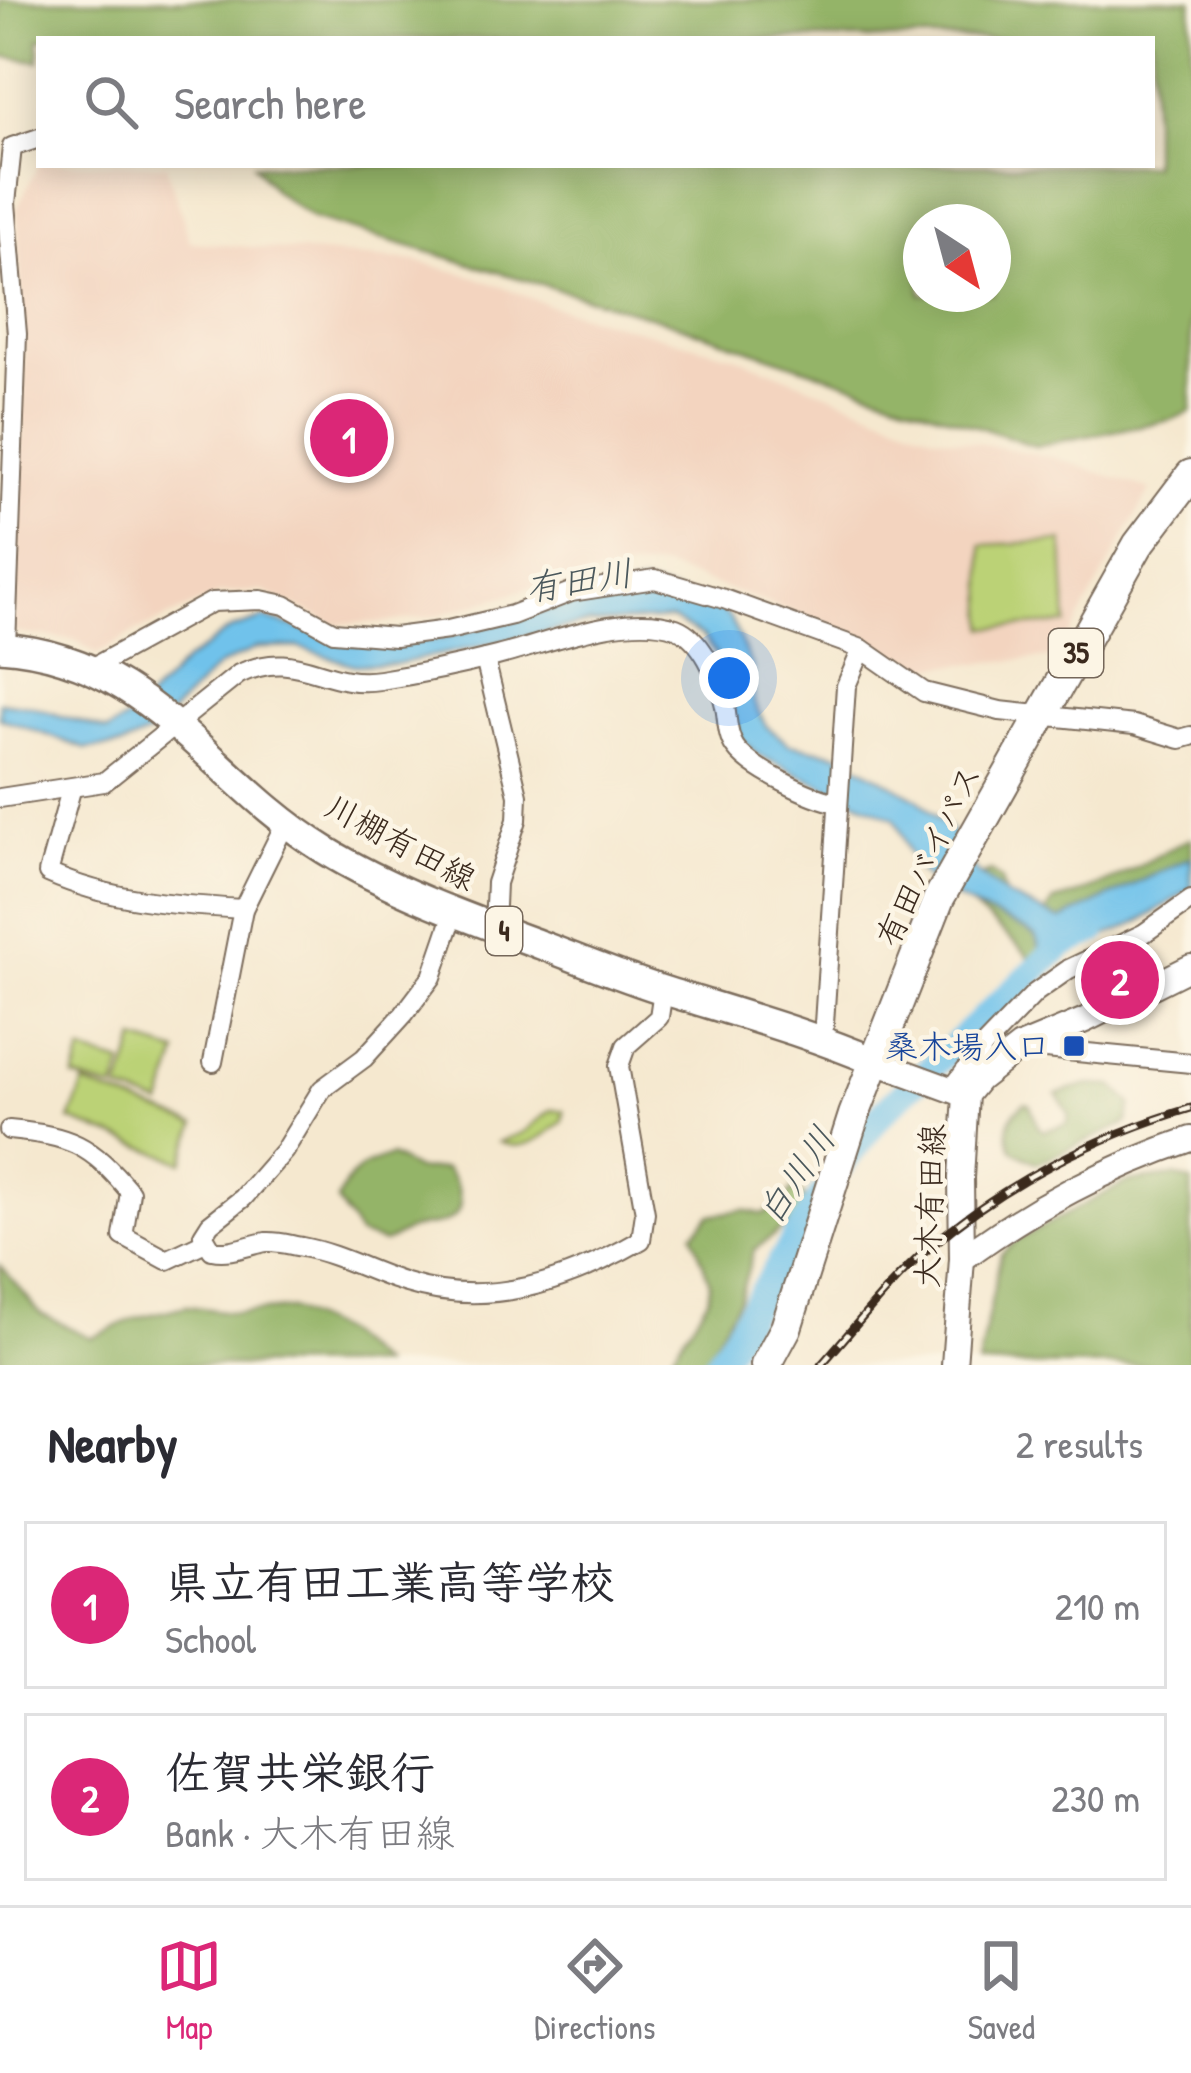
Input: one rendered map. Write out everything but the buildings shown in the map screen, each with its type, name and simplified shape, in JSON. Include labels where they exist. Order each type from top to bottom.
[{"type":"highway","name":"有田バイパス","points":[[766,1365],[786,1328],[854,1115],[939,898],[1138,545],[1191,475]]},
{"type":"main road","name":"川棚有田線","points":[[3,647],[92,668],[139,695],[323,849],[454,913],[876,1062]]},
{"type":"main road","name":"大木有田線","points":[[954,1365],[962,1259],[959,1092],[1020,1046],[1085,1020],[1191,967]]},
{"type":"main road","points":[[876,1062],[959,1092]]},
{"type":"main road","points":[[962,1259],[989,1238],[1114,1169],[1191,1139]]},
{"type":"street","points":[[1,129],[12,147],[3,203],[17,334],[3,647]]},
{"type":"street","points":[[12,147],[36,139]]},
{"type":"street","points":[[92,668],[212,602],[228,598],[285,605],[334,632],[395,637],[512,615],[571,592],[655,579],[862,649],[924,692],[1000,711],[1134,725],[1180,739],[1191,736]]},
{"type":"street","points":[[0,798],[104,782],[239,674],[257,666],[278,662],[337,680],[363,682],[631,623],[678,628],[698,645],[712,669],[735,747],[759,768],[838,803]]},
{"type":"street","points":[[823,1040],[846,686],[862,649]]},
{"type":"street","points":[[484,659],[518,795],[517,820],[496,883],[494,928]]},
{"type":"street","points":[[71,790],[48,873],[75,886],[129,899],[243,909]]},
{"type":"street","points":[[213,1062],[243,909],[287,820]]},
{"type":"street","points":[[959,1092],[983,1046],[1035,993],[1069,969],[1143,934],[1191,900]]},
{"type":"street","points":[[454,913],[432,976],[404,1014],[364,1058],[322,1089],[284,1151],[243,1198],[210,1224],[203,1235],[205,1242],[220,1252],[271,1241],[332,1253],[401,1282],[445,1294],[546,1286],[604,1262],[641,1240],[645,1214],[619,1066],[626,1046],[658,1016],[663,990]]},
{"type":"street","points":[[1020,1046],[1191,1063]]},
{"type":"street","points":[[9,1130],[47,1134],[92,1149],[130,1192],[123,1236],[148,1252],[166,1260],[205,1242]]},
{"type":"shaded area","points":[[37,168],[167,168],[190,242],[415,261],[475,277],[554,307],[734,356],[933,435],[1052,457],[1150,490],[1058,657],[924,667],[852,632],[663,567],[527,589],[436,616],[388,622],[334,624],[263,591],[221,593],[97,654],[75,640],[13,632],[25,364],[17,209]]},
{"type":"green space","points":[[0,0],[1191,0],[1191,411],[1171,420],[1035,446],[661,319],[312,218],[275,191],[256,168],[1155,168],[1155,36],[36,36],[36,61],[0,56]]},
{"type":"green space","points":[[1063,541],[1067,624],[986,628],[982,545]]},
{"type":"green space","points":[[1191,838],[1191,875],[1046,926],[1046,913],[1054,901],[1107,882]]},
{"type":"green space","points":[[991,872],[1001,880],[1005,896],[1047,938],[1039,957],[1032,960],[968,903],[981,876]]},
{"type":"green space","points":[[136,1040],[178,1053],[162,1105],[119,1091]]},
{"type":"green space","points":[[82,1052],[123,1064],[115,1090],[74,1078]]},
{"type":"green space","points":[[84,1084],[196,1125],[183,1162],[70,1120]]},
{"type":"green space","points":[[1089,1085],[1113,1086],[1132,1104],[1127,1123],[1037,1163],[1013,1150],[1009,1124],[1019,1108],[1030,1104],[1044,1131],[1067,1124],[1069,1114],[1057,1094]]},
{"type":"green space","points":[[551,1110],[564,1111],[563,1121],[541,1138],[516,1146],[499,1142],[524,1132]]},
{"type":"green space","points":[[391,1156],[416,1170],[445,1169],[460,1203],[449,1220],[411,1229],[384,1243],[359,1235],[337,1201],[358,1171]]},
{"type":"green space","points":[[1174,1176],[1191,1182],[1191,1365],[978,1365],[1001,1254],[1016,1241],[1127,1182]]},
{"type":"green space","points":[[792,1190],[802,1194],[805,1203],[794,1220],[754,1250],[739,1299],[702,1365],[665,1365],[708,1299],[710,1283],[693,1234],[710,1215],[743,1210],[762,1214],[781,1206]]},
{"type":"green space","points":[[0,1265],[41,1314],[92,1338],[135,1318],[187,1306],[236,1313],[290,1309],[342,1333],[380,1365],[0,1365]]},
{"type":"water","name":"有田川","points":[[643,584],[713,603],[730,618],[753,669],[754,703],[766,726],[789,744],[838,754],[918,799],[954,834],[976,872],[1007,896],[1061,920],[1191,857],[1191,888],[1121,930],[1085,942],[1040,948],[1026,930],[969,905],[928,880],[914,863],[894,818],[756,754],[740,737],[720,660],[703,637],[671,619],[584,624],[396,664],[354,665],[298,647],[257,648],[217,667],[153,732],[122,746],[86,749],[0,718],[0,702],[30,706],[108,731],[128,719],[185,662],[229,630],[265,618],[353,644],[436,639]]},
{"type":"waterway","name":"白川川","points":[[842,1164],[881,1114],[1062,945],[1094,931]]},
{"type":"waterway","name":"白川川","points":[[716,1365],[822,1196]]},
{"type":"railway","points":[[821,1365],[915,1261],[988,1203],[1086,1147],[1191,1108]]},
{"type":"place","name":"県立有田工業高等学校","points":[[349,438]]},
{"type":"place","name":"佐賀共栄銀行","points":[[1120,980]]},
{"type":"place","name":"桑木場入口","points":[[1074,1046]]}]
